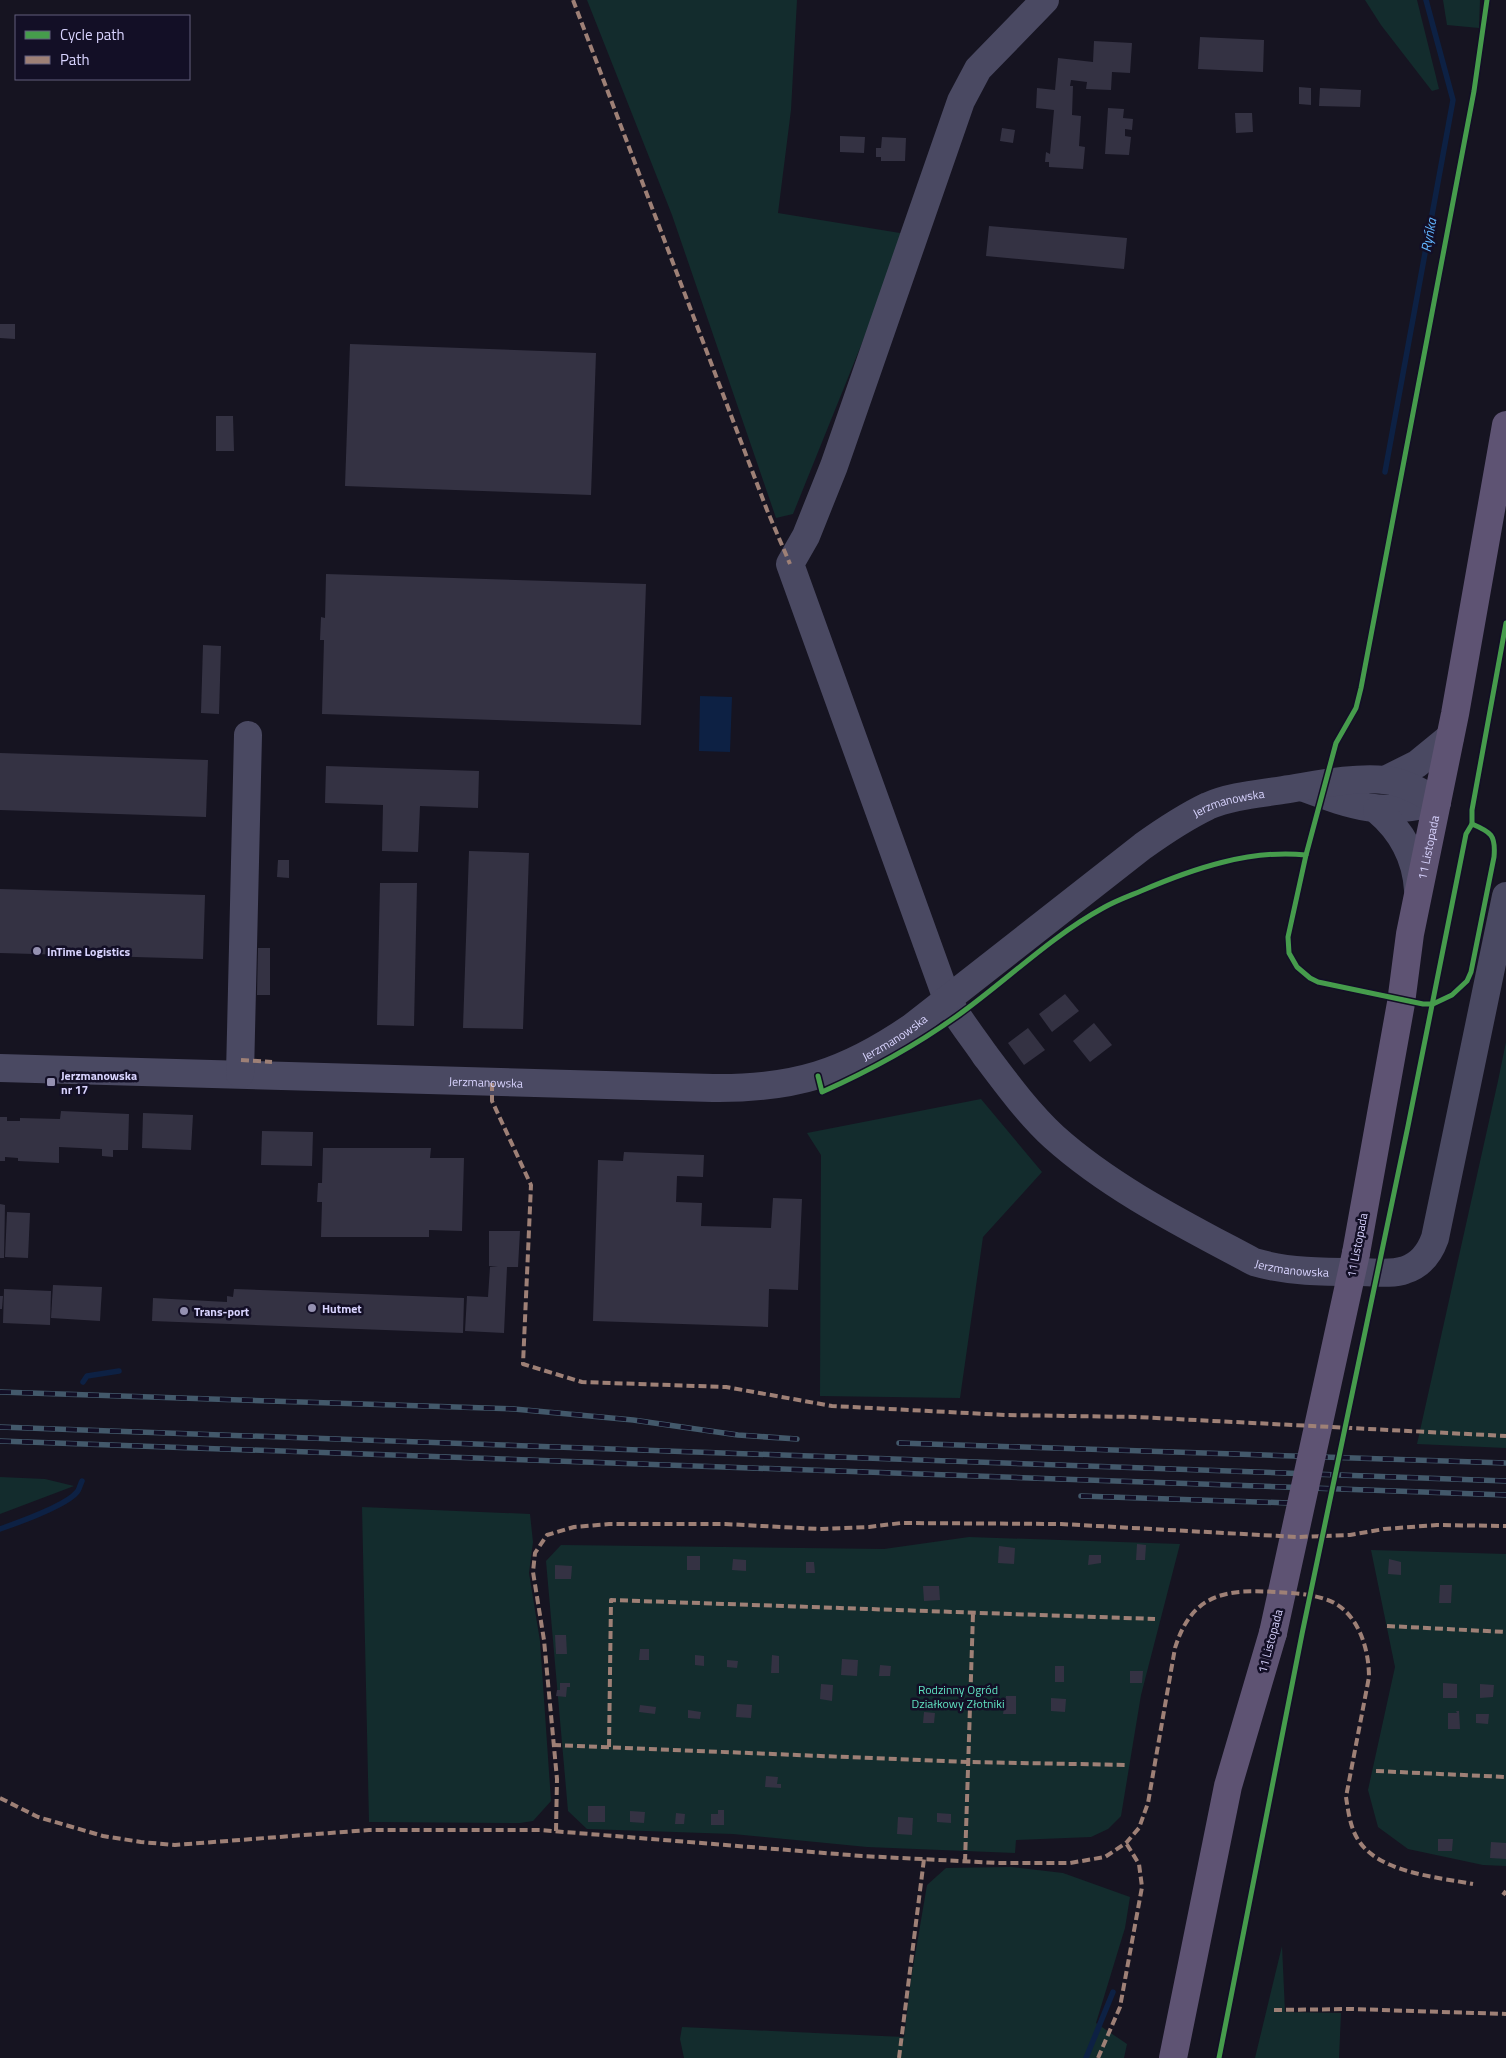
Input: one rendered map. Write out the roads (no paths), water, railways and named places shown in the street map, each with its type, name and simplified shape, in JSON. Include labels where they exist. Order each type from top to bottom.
[{"type":"main road","name":"11 Listopada","points":[[1173,2058],[1228,1786],[1273,1634],[1362,1223],[1418,890],[1450,737],[1506,425]]},
{"type":"street","points":[[947,998],[790,564],[806,536],[834,466],[961,101],[978,69],[1045,0]]},
{"type":"street","points":[[240,1074],[248,735]]},
{"type":"street","name":"Jerzmanowska","points":[[1385,780],[1417,764],[1450,737]]},
{"type":"street","name":"Jerzmanowska","points":[[0,1068],[747,1089],[808,1080],[884,1046],[1143,846],[1180,821],[1210,806],[1234,798],[1303,787],[1344,781],[1385,780],[1413,789],[1437,802]]},
{"type":"street","points":[[1303,787],[1341,802],[1377,810],[1404,809],[1437,802]]},
{"type":"street","points":[[1377,810],[1392,824],[1407,846],[1417,875],[1418,890]]},
{"type":"street","name":"Jerzmanowska","points":[[947,998],[957,1016],[1003,1080],[1044,1126],[1081,1160],[1122,1188],[1254,1262],[1275,1268],[1310,1271],[1397,1272],[1420,1261],[1432,1246],[1435,1238],[1506,896]]},
{"type":"water","points":[[700,696],[732,697],[730,752],[699,751]]},
{"type":"waterway","name":"Ryńka","points":[[1385,472],[1453,100],[1426,0]]},
{"type":"waterway","points":[[83,1382],[87,1376],[119,1371]]},
{"type":"waterway","points":[[0,1529],[41,1514],[63,1503],[77,1492],[82,1481]]},
{"type":"waterway","points":[[1086,2058],[1113,1992]]},
{"type":"railway","points":[[0,1392],[514,1409],[633,1420],[738,1435],[797,1439]]},
{"type":"railway","points":[[0,1427],[1506,1481]]},
{"type":"railway","points":[[0,1441],[1506,1495]]},
{"type":"railway","points":[[899,1443],[1506,1463]]},
{"type":"railway","points":[[1081,1496],[1289,1503]]},
{"type":"place","name":"InTime Logistics","points":[[37,951]]},
{"type":"place","name":"Jerzmanowska nr 17","points":[[51,1082]]},
{"type":"place","name":"Hutmet","points":[[312,1308]]},
{"type":"place","name":"Trans-port","points":[[184,1311]]},
{"type":"park label","name":"Rodzinny Ogród Działkowy Złotniki","points":[[958,1696]]}]
